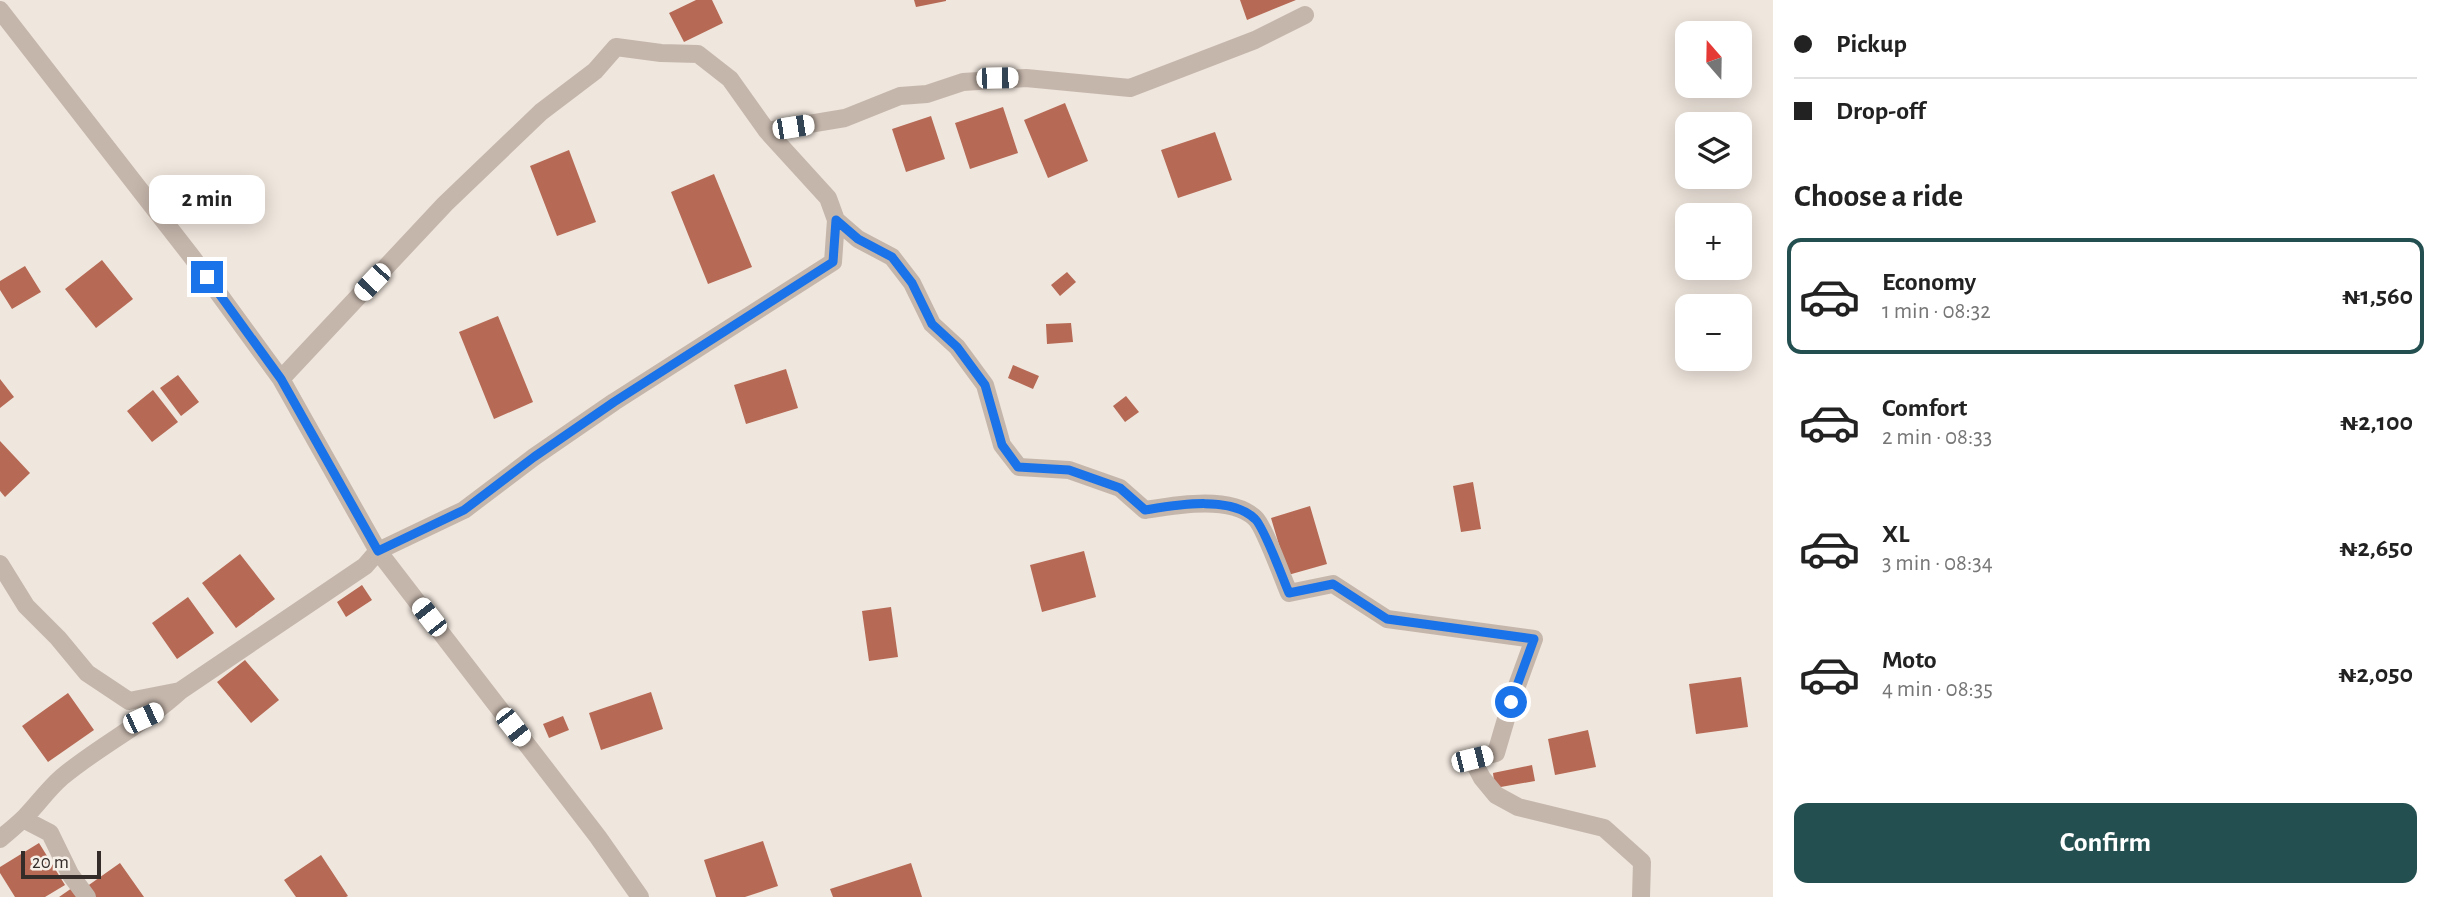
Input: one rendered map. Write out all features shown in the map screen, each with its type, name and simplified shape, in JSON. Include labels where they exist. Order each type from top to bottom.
[{"type":"street","points":[[0,10],[192,257],[281,379],[378,551],[598,836],[640,897]]},
{"type":"street","points":[[768,131],[845,118],[900,96],[927,94],[962,82],[1026,78],[1130,88],[1255,40],[1304,15]]},
{"type":"street","points":[[0,839],[23,819],[60,779],[100,748],[143,718],[157,712],[180,691],[365,566],[378,551],[464,510],[534,457],[614,402],[833,262],[836,220],[828,198],[768,131],[730,79],[698,54],[661,53],[616,47],[595,71],[541,112],[445,204],[281,379]]},
{"type":"street","points":[[836,220],[858,239],[892,257],[912,283],[932,324],[957,347],[985,385],[1002,445],[1018,467],[1069,470],[1082,474],[1120,488],[1145,510],[1189,504],[1237,506],[1257,520],[1289,593],[1333,584],[1387,619],[1534,639],[1496,753],[1472,759],[1482,778],[1496,795],[1518,807],[1604,828],[1624,844],[1642,862],[1641,897]]},
{"type":"street","points":[[0,564],[26,606],[58,638],[87,673],[129,701],[180,691]]},
{"type":"street","points":[[23,819],[50,833],[70,874],[87,897]]},
{"type":"building","points":[[696,0],[712,0],[723,23],[684,42],[669,13]]},
{"type":"building","points":[[914,0],[946,0],[946,1],[916,7]]},
{"type":"building","points":[[1240,0],[1296,0],[1247,20]]},
{"type":"building","points":[[1065,103],[1088,161],[1048,178],[1024,120]]},
{"type":"building","points":[[1003,107],[1018,153],[970,169],[955,123]]},
{"type":"building","points":[[931,116],[945,159],[906,172],[892,129]]},
{"type":"building","points":[[1215,132],[1232,180],[1178,198],[1161,150]]},
{"type":"building","points":[[569,150],[596,222],[557,236],[530,166]]},
{"type":"building","points":[[714,174],[752,267],[708,284],[671,192]]},
{"type":"building","points":[[102,260],[133,299],[96,328],[65,289]]},
{"type":"building","points":[[25,266],[41,292],[12,309],[0,290],[0,281]]},
{"type":"building","points":[[1067,272],[1076,282],[1060,296],[1051,285]]},
{"type":"building","points":[[498,316],[533,402],[494,419],[459,332]]},
{"type":"building","points":[[1071,323],[1073,342],[1047,344],[1046,324]]},
{"type":"building","points":[[1013,365],[1039,376],[1033,389],[1008,378]]},
{"type":"building","points":[[786,369],[798,408],[746,424],[734,385]]},
{"type":"building","points":[[178,375],[199,402],[181,416],[160,388]]},
{"type":"building","points":[[0,379],[14,397],[0,408]]},
{"type":"building","points":[[153,390],[178,422],[152,442],[127,411]]},
{"type":"building","points":[[1126,396],[1139,412],[1125,422],[1113,406]]},
{"type":"building","points":[[0,441],[30,473],[5,497],[0,491]]},
{"type":"building","points":[[1473,482],[1481,529],[1461,532],[1453,486]]},
{"type":"building","points":[[1310,506],[1327,564],[1288,575],[1271,518]]},
{"type":"building","points":[[1084,551],[1096,597],[1042,612],[1030,565]]},
{"type":"building","points":[[240,554],[275,599],[236,628],[202,583]]},
{"type":"building","points":[[362,585],[372,600],[346,617],[337,602]]},
{"type":"building","points":[[188,597],[214,633],[177,659],[152,623]]},
{"type":"building","points":[[891,607],[898,657],[869,661],[862,611]]},
{"type":"building","points":[[245,660],[279,700],[251,723],[217,682]]},
{"type":"building","points":[[1741,677],[1748,727],[1696,734],[1689,684]]},
{"type":"building","points":[[651,692],[663,729],[601,750],[589,713]]},
{"type":"building","points":[[68,693],[94,730],[48,762],[22,726]]},
{"type":"building","points":[[563,716],[569,730],[549,738],[543,724]]},
{"type":"building","points":[[1588,730],[1596,767],[1555,775],[1548,739]]},
{"type":"building","points":[[1532,765],[1535,781],[1495,788],[1493,773]]},
{"type":"building","points":[[763,841],[778,886],[745,897],[716,897],[704,860]]},
{"type":"building","points":[[39,843],[65,885],[45,897],[15,897],[0,873],[0,867]]},
{"type":"building","points":[[321,855],[348,896],[296,897],[284,880]]},
{"type":"building","points":[[120,863],[144,897],[93,897],[86,887]]},
{"type":"building","points":[[911,863],[922,897],[833,897],[830,889]]},
{"type":"building","points":[[72,888],[78,897],[59,897]]},
{"type":"route","points":[[207,277],[281,379],[378,551],[464,510],[534,457],[614,402],[833,262],[836,220],[858,239],[892,257],[912,283],[932,324],[957,347],[985,385],[1002,445],[1018,467],[1069,470],[1120,488],[1145,510],[1189,504],[1237,506],[1257,520],[1289,593],[1333,584],[1387,619],[1534,639],[1511,702]]}]
